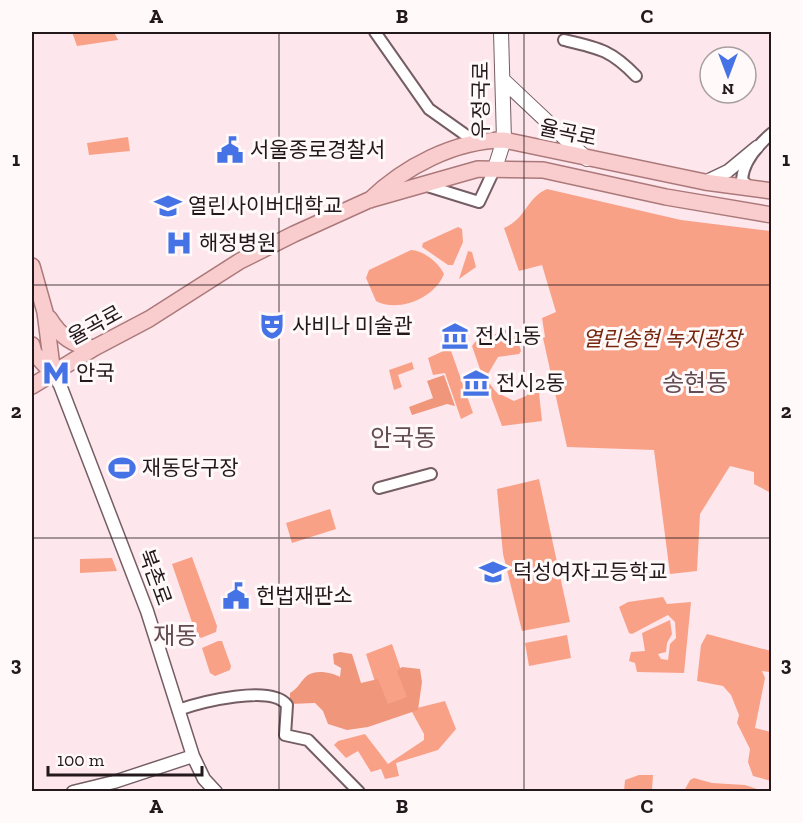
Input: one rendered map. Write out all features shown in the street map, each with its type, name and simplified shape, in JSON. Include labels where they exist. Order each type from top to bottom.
[{"type":"main road","name":"우정국로","points":[[495,168],[504,140],[501,32]]},
{"type":"main road","points":[[503,80],[587,159]]},
{"type":"main road","name":"율곡로","points":[[369,200],[387,183],[428,159],[477,143],[504,140],[705,182],[771,191]]},
{"type":"main road","name":"율곡로","points":[[32,386],[94,348],[149,319],[240,261],[369,200],[465,172],[495,168],[543,170],[666,197],[771,215]]},
{"type":"main road","points":[[32,266],[45,312],[53,374]]},
{"type":"main road","points":[[45,312],[65,338],[85,347],[94,348]]},
{"type":"main road","points":[[32,345],[34,353],[53,374]]},
{"type":"street","points":[[375,32],[429,109],[477,143]]},
{"type":"street","points":[[564,40],[595,47],[617,56],[636,76]]},
{"type":"street","points":[[705,182],[728,171],[771,133]]},
{"type":"street","points":[[749,187],[742,180],[743,172],[757,147]]},
{"type":"street","points":[[424,185],[479,202],[495,168]]},
{"type":"street","name":"북촌로","points":[[53,374],[60,385],[147,611],[192,756],[204,779],[218,791]]},
{"type":"street","points":[[379,488],[430,474]]},
{"type":"street","points":[[178,710],[198,703],[261,694],[273,695],[287,705],[281,735],[308,740],[359,792]]},
{"type":"street","points":[[73,792],[114,783],[192,756]]},
{"type":"green space","points":[[72,32],[114,32],[118,40],[77,46]]},
{"type":"green space","points":[[128,137],[130,151],[89,155],[87,143]]},
{"type":"green space","name":"열린송현 녹지광장","points":[[547,189],[681,220],[771,231],[771,493],[754,484],[754,472],[730,466],[700,514],[697,571],[670,574],[654,450],[567,447],[543,338],[545,337],[542,318],[556,312],[542,265],[519,271],[504,228],[512,224],[535,197]]},
{"type":"green space","points":[[458,227],[462,229],[463,242],[453,265],[448,265],[422,247],[423,243]]},
{"type":"green space","points":[[411,250],[425,255],[438,266],[444,274],[439,283],[424,296],[405,304],[385,304],[376,301],[366,278],[369,270]]},
{"type":"green space","points":[[468,251],[472,252],[476,267],[459,279]]},
{"type":"green space","points":[[510,328],[515,330],[521,351],[519,354],[498,357],[488,374],[482,375],[472,346],[475,342]]},
{"type":"green space","points":[[450,348],[473,413],[461,419],[445,373],[433,375],[428,358]]},
{"type":"green space","points":[[412,362],[414,369],[398,375],[402,387],[394,390],[389,370]]},
{"type":"green space","points":[[538,383],[542,421],[502,426],[487,386],[490,384],[496,392],[514,401],[526,396]]},
{"type":"green space","points":[[539,479],[570,622],[522,631],[503,554],[497,489]]},
{"type":"green space","points":[[330,509],[336,529],[292,543],[286,523]]},
{"type":"green space","points":[[192,557],[217,626],[216,632],[201,638],[196,634],[172,564]]},
{"type":"green space","points":[[112,558],[117,571],[80,573],[80,559]]},
{"type":"green space","points":[[663,597],[667,604],[691,602],[684,673],[637,672],[635,663],[629,661],[631,652],[645,651],[642,633],[670,620],[672,634],[667,643],[666,652],[658,654],[661,659],[668,660],[670,644],[676,638],[675,622],[668,615],[632,634],[629,633],[619,607],[628,602]]},
{"type":"green space","points":[[707,634],[771,651],[769,672],[762,671],[765,678],[755,728],[771,732],[771,781],[753,776],[748,762],[750,749],[737,723],[739,715],[731,695],[723,686],[697,681],[701,645]]},
{"type":"green space","points":[[567,635],[571,658],[529,666],[525,643]]},
{"type":"green space","points":[[222,641],[231,666],[230,670],[215,676],[210,673],[202,648]]},
{"type":"green space","points":[[392,644],[411,699],[384,710],[366,654]]},
{"type":"green space","points":[[445,701],[456,729],[438,750],[396,763],[399,776],[385,779],[381,769],[371,772],[358,751],[346,758],[334,745],[338,741],[365,734],[388,764],[424,740],[424,734],[412,712],[413,709]]},
{"type":"green space","points":[[639,775],[653,775],[652,790],[668,791],[624,791],[625,780]]},
{"type":"green space","points":[[694,778],[712,783],[745,785],[763,791],[684,791],[690,780]]},
{"type":"shaded area","points":[[444,375],[455,406],[447,404],[412,415],[409,407],[433,398],[427,381]]},
{"type":"shaded area","points":[[340,652],[352,654],[361,683],[378,679],[388,704],[407,697],[397,671],[402,667],[420,669],[422,682],[418,710],[368,727],[347,730],[328,724],[323,711],[315,703],[290,704],[290,693],[308,675],[320,672],[340,677],[341,668],[334,664],[333,654]]},
{"type":"place","name":"서울종로경찰서","points":[[230,150]]},
{"type":"place","name":"열린사이버대학교","points":[[168,206]]},
{"type":"place","name":"해정병원","points":[[179,243]]},
{"type":"place","name":"사비나 미술관","points":[[272,326]]},
{"type":"place","name":"전시1동","points":[[455,336]]},
{"type":"place","name":"안국","points":[[56,373]]},
{"type":"place","name":"전시2동","points":[[476,383]]},
{"type":"place","name":"재동당구장","points":[[122,468]]},
{"type":"place","name":"덕성여자고등학교","points":[[493,572]]},
{"type":"place","name":"헌법재판소","points":[[236,596]]},
{"type":"district","name":"송현동","points":[[695,383]]},
{"type":"district","name":"안국동","points":[[403,438]]},
{"type":"district","name":"재동","points":[[175,636]]}]
